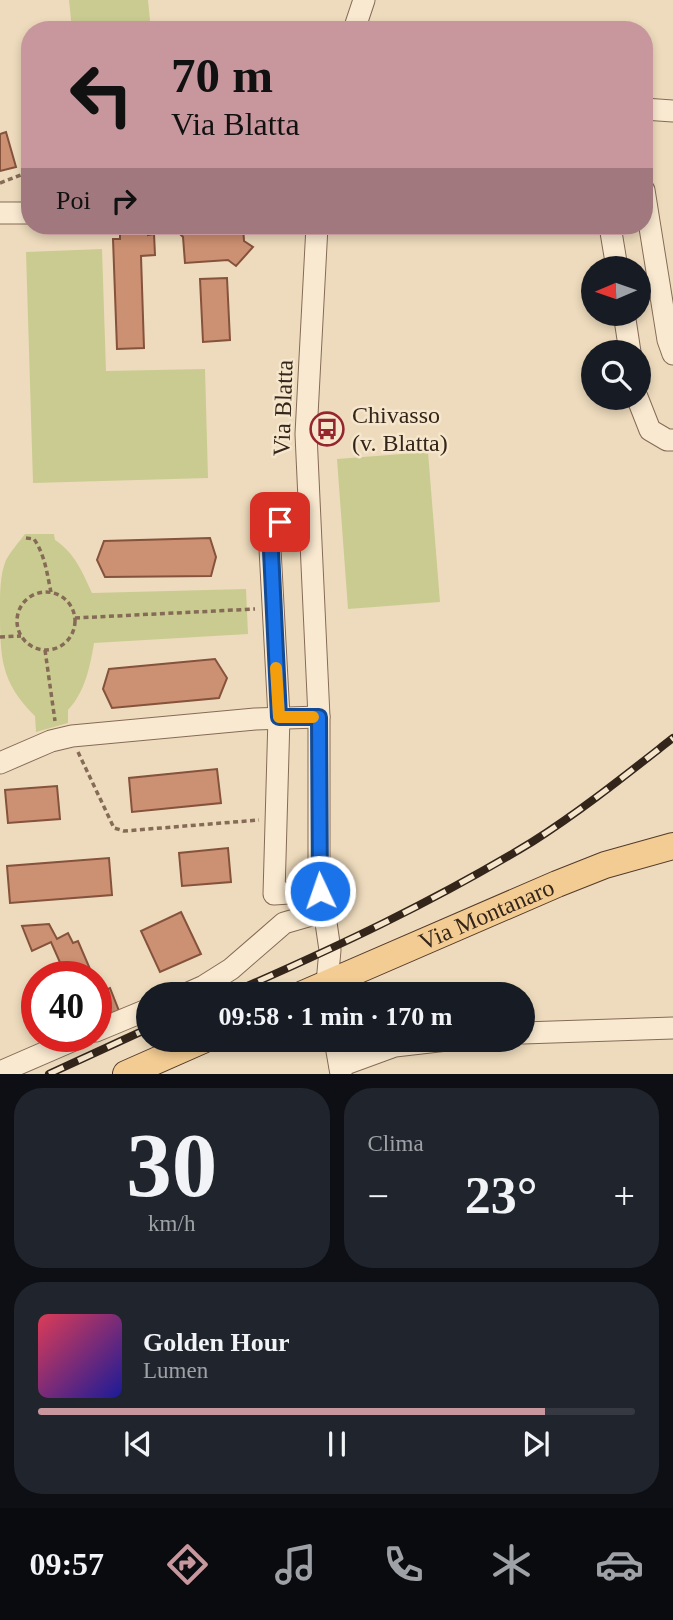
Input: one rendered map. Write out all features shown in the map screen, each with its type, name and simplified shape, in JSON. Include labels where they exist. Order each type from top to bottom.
[{"type":"main road","name":"Via Montanaro","points":[[341,982],[557,884],[605,865],[673,846]]},
{"type":"main road","points":[[129,1073],[177,1052]]},
{"type":"street","points":[[342,21],[348,0]]},
{"type":"street","points":[[357,21],[364,0]]},
{"type":"street","points":[[653,110],[673,111]]},
{"type":"street","points":[[0,213],[21,213]]},
{"type":"street","name":"Via Blatta","points":[[317,235],[306,434],[319,717],[321,902],[330,950],[328,982]]},
{"type":"street","points":[[612,235],[615,256]]},
{"type":"street","points":[[651,235],[668,340],[673,354]]},
{"type":"street","points":[[642,410],[650,430],[667,440],[673,440]]},
{"type":"street","points":[[309,521],[280,522],[273,524],[270,530],[279,717],[274,894],[321,902]]},
{"type":"street","points":[[0,763],[51,741],[72,736],[279,717],[319,717]]},
{"type":"street","points":[[211,982],[231,970],[284,923],[321,902]]},
{"type":"street","points":[[112,1024],[136,1014]]},
{"type":"street","points":[[535,1033],[673,1028]]},
{"type":"street","points":[[0,1072],[46,1052]]},
{"type":"street","points":[[337,1052],[340,1070],[381,1052]]},
{"type":"path","points":[[0,183],[21,175]]},
{"type":"path","points":[[26,538],[34,539],[38,545],[44,558],[51,592]]},
{"type":"path","points":[[51,592],[67,601],[75,618],[74,628],[63,644],[45,650],[27,643],[18,627],[20,608],[33,595],[51,592]]},
{"type":"path","points":[[75,618],[273,608]]},
{"type":"path","points":[[0,637],[21,636]]},
{"type":"path","points":[[45,650],[53,719],[72,736],[108,820],[114,828],[124,831],[276,818]]},
{"type":"green space","points":[[69,0],[148,0],[150,21],[71,21]]},
{"type":"green space","points":[[102,249],[106,371],[205,369],[208,478],[33,483],[26,252]]},
{"type":"green space","points":[[428,452],[440,602],[348,609],[337,459]]},
{"type":"green space","points":[[25,534],[54,534],[55,540],[68,551],[77,564],[92,593],[246,589],[248,634],[94,643],[83,687],[68,710],[68,723],[36,732],[35,716],[15,692],[4,667],[1,640],[0,596],[3,572],[6,560]]},
{"type":"building","points":[[6,132],[16,167],[0,171],[0,134]]},
{"type":"building","points":[[120,235],[154,235],[155,255],[141,256],[144,348],[117,349],[113,239],[120,239]]},
{"type":"building","points":[[181,235],[244,235],[244,241],[253,247],[236,266],[228,260],[185,263]]},
{"type":"building","points":[[227,278],[230,340],[203,342],[200,279]]},
{"type":"building","points":[[210,538],[216,557],[211,576],[105,577],[97,560],[104,541]]},
{"type":"building","points":[[215,659],[227,678],[219,698],[112,708],[103,689],[109,669]]},
{"type":"building","points":[[217,769],[221,803],[132,812],[129,778]]},
{"type":"building","points":[[57,786],[60,819],[8,823],[5,790]]},
{"type":"building","points":[[228,848],[231,882],[182,886],[179,853]]},
{"type":"building","points":[[109,858],[112,895],[10,903],[7,866]]},
{"type":"building","points":[[181,912],[201,954],[160,972],[141,931]]},
{"type":"building","points":[[49,924],[57,939],[68,933],[73,943],[78,941],[87,961],[59,961],[51,942],[32,951],[22,926]]},
{"type":"building","points":[[112,993],[121,1016],[112,1020]]},
{"type":"railway","points":[[257,982],[383,923],[495,864],[568,818],[673,738]]},
{"type":"railway","points":[[49,1074],[136,1034]]},
{"type":"slow traffic","points":[[276,668],[279,717],[313,717]]},
{"type":"place","name":"Chivasso (v. Blatta)","points":[[327,429]]},
{"type":"route","points":[[280,522],[273,524],[270,530],[279,717],[319,717],[320,891]]}]
